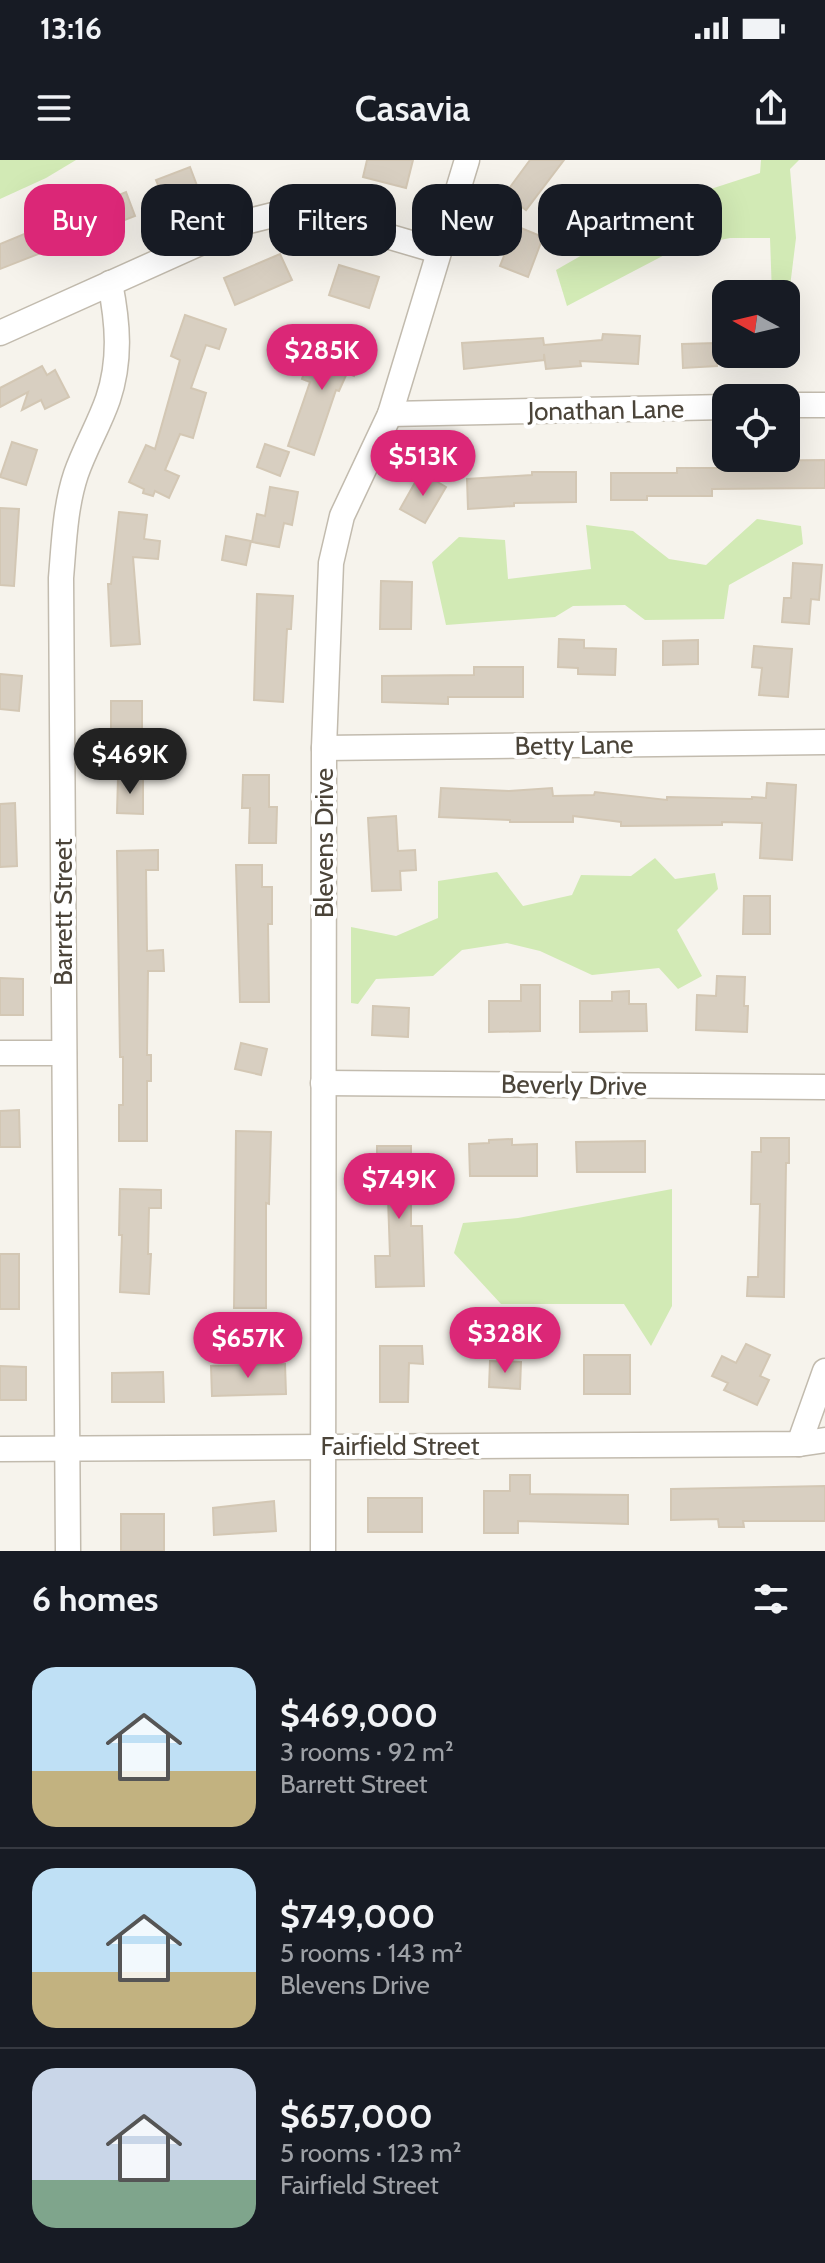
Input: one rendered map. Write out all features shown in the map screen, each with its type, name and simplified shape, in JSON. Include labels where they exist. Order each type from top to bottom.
[{"type":"street","name":"Blevens Drive","points":[[459,184],[467,160]]},
{"type":"street","points":[[0,333],[249,221],[285,212],[322,217],[412,243]]},
{"type":"street","name":"Blevens Drive","points":[[323,1551],[324,748],[334,545],[342,516],[390,414],[437,256]]},
{"type":"street","name":"Barrett Street","points":[[68,1551],[61,578],[65,525],[76,474],[115,374],[117,318],[110,283]]},
{"type":"street","points":[[800,405],[825,405]]},
{"type":"street","name":"Jonathan Lane","points":[[390,414],[712,407]]},
{"type":"street","name":"Betty Lane","points":[[324,748],[825,742]]},
{"type":"street","points":[[0,1053],[64,1053]]},
{"type":"street","name":"Beverly Drive","points":[[323,1083],[825,1087]]},
{"type":"street","points":[[799,1444],[825,1371]]},
{"type":"street","name":"Fairfield Street","points":[[0,1449],[799,1444],[825,1440]]},
{"type":"green space","points":[[0,160],[76,160],[46,178],[24,184],[24,188],[0,199]]},
{"type":"green space","points":[[761,160],[799,160],[790,169],[796,238],[791,280],[772,280],[770,238],[722,240],[722,185],[760,173]]},
{"type":"green space","points":[[580,256],[663,256],[567,306],[556,270]]},
{"type":"green space","points":[[757,519],[801,526],[803,544],[729,585],[724,619],[645,620],[625,605],[573,606],[555,617],[446,625],[432,562],[459,537],[505,540],[508,579],[591,569],[586,525],[633,531],[669,559],[706,565]]},
{"type":"green space","points":[[655,858],[675,879],[715,873],[718,889],[677,930],[702,976],[678,989],[659,968],[592,975],[540,951],[507,943],[462,950],[433,976],[376,979],[358,1004],[351,1003],[351,927],[396,936],[438,918],[438,881],[497,872],[523,906],[572,895],[581,875],[631,876]]},
{"type":"green space","points":[[672,1189],[672,1306],[651,1346],[624,1304],[501,1304],[454,1253],[463,1223],[518,1218]]},
{"type":"building","points":[[367,160],[413,160],[406,188],[363,177]]},
{"type":"building","points":[[530,160],[564,160],[546,184],[538,184],[538,194],[526,210],[522,207],[522,184],[512,184]]},
{"type":"building","points":[[190,167],[196,184],[158,184],[156,180]]},
{"type":"building","points":[[125,192],[135,216],[125,220]]},
{"type":"building","points":[[522,228],[538,235],[538,250],[528,277],[500,266],[504,256],[522,256]]},
{"type":"building","points":[[24,234],[24,256],[33,256],[0,269],[0,244]]},
{"type":"building","points":[[281,256],[292,280],[235,305],[224,278]]},
{"type":"building","points":[[339,265],[379,277],[369,308],[329,295]]},
{"type":"building","points":[[185,315],[226,329],[219,349],[206,345],[191,388],[206,393],[193,438],[180,434],[165,470],[179,476],[169,498],[155,491],[153,496],[143,493],[144,489],[129,482],[146,445],[155,449],[180,360],[171,356]]},
{"type":"building","points":[[603,334],[640,336],[638,364],[580,361],[581,366],[546,369],[544,354],[544,360],[464,369],[462,343],[543,338],[544,345],[602,340]]},
{"type":"building","points":[[337,341],[363,349],[354,376],[347,373],[339,391],[336,390],[314,455],[288,446],[310,382],[302,379],[313,345],[334,352]]},
{"type":"building","points":[[712,343],[712,366],[683,368],[682,344]]},
{"type":"building","points":[[42,366],[47,375],[55,370],[69,397],[45,409],[41,400],[22,410],[28,392],[0,407],[0,388]]},
{"type":"building","points":[[12,442],[37,450],[26,485],[0,477]]},
{"type":"building","points":[[265,444],[289,452],[280,476],[257,467]]},
{"type":"building","points":[[800,460],[825,460],[825,488],[712,489],[712,496],[647,496],[647,500],[611,500],[611,473],[677,473],[677,468],[712,468],[712,472],[800,472]]},
{"type":"building","points":[[421,472],[446,487],[425,523],[400,509]]},
{"type":"building","points":[[532,472],[576,472],[576,502],[514,503],[514,506],[468,509],[467,479],[532,475]]},
{"type":"building","points":[[270,487],[298,492],[292,525],[284,523],[279,547],[252,542],[257,514],[265,516]]},
{"type":"building","points":[[0,508],[19,509],[14,586],[0,585]]},
{"type":"building","points":[[119,512],[147,515],[144,539],[160,541],[158,559],[133,557],[140,644],[111,646],[108,584],[111,584]]},
{"type":"building","points":[[226,536],[251,541],[246,565],[222,560]]},
{"type":"building","points":[[793,563],[822,565],[819,600],[811,599],[809,624],[782,622],[784,598],[791,598]]},
{"type":"building","points":[[381,581],[412,582],[411,629],[380,629]]},
{"type":"building","points":[[257,594],[293,596],[291,629],[287,629],[283,702],[254,700]]},
{"type":"building","points":[[559,639],[584,640],[584,648],[616,649],[615,675],[578,674],[578,668],[558,667]]},
{"type":"building","points":[[698,640],[698,664],[663,665],[663,641]]},
{"type":"building","points":[[754,646],[792,649],[788,697],[759,695],[762,668],[752,667]]},
{"type":"building","points":[[474,667],[523,667],[523,697],[448,697],[448,704],[382,702],[382,676],[474,675]]},
{"type":"building","points":[[0,674],[22,676],[19,711],[0,709]]},
{"type":"building","points":[[111,701],[142,701],[142,743],[111,743]]},
{"type":"building","points":[[243,775],[269,775],[269,807],[277,807],[276,843],[249,843],[250,808],[242,808]]},
{"type":"building","points":[[118,778],[143,778],[143,814],[117,813]]},
{"type":"building","points":[[767,783],[796,785],[792,860],[760,858],[762,823],[621,826],[621,822],[573,816],[573,822],[439,817],[441,788],[509,791],[552,788],[553,796],[594,795],[595,792],[667,800],[667,797],[752,799],[766,798]]},
{"type":"building","points":[[15,803],[17,866],[0,867],[0,804]]},
{"type":"building","points":[[396,816],[398,851],[415,850],[416,870],[400,871],[401,890],[372,891],[368,818]]},
{"type":"building","points":[[158,850],[158,870],[146,870],[147,951],[163,950],[164,971],[148,971],[147,1055],[151,1055],[151,1081],[147,1081],[147,1141],[119,1141],[123,1057],[120,1057],[117,851]]},
{"type":"building","points":[[236,865],[262,865],[262,887],[272,887],[272,924],[268,924],[269,1002],[240,1002]]},
{"type":"building","points":[[744,896],[770,896],[770,934],[743,934]]},
{"type":"building","points":[[717,976],[745,977],[747,1032],[696,1030],[697,995],[716,996]]},
{"type":"building","points":[[0,978],[23,979],[23,1015],[0,1015]]},
{"type":"building","points":[[521,985],[540,985],[540,1031],[489,1032],[489,1001],[521,1001]]},
{"type":"building","points":[[629,991],[629,1004],[646,1004],[647,1031],[580,1032],[580,1001],[612,1001],[612,992]]},
{"type":"building","points":[[373,1006],[409,1008],[408,1037],[372,1035]]},
{"type":"building","points":[[241,1043],[267,1049],[261,1075],[235,1069]]},
{"type":"building","points":[[19,1110],[20,1147],[0,1147],[0,1111]]},
{"type":"building","points":[[236,1131],[271,1132],[269,1204],[266,1203],[266,1308],[234,1308]]},
{"type":"building","points":[[761,1138],[789,1138],[784,1297],[747,1296],[748,1277],[758,1277],[760,1204],[751,1204],[752,1152],[761,1152]]},
{"type":"building","points":[[512,1139],[512,1145],[537,1144],[537,1176],[470,1176],[469,1144]]},
{"type":"building","points":[[645,1141],[645,1172],[577,1172],[576,1142]]},
{"type":"building","points":[[377,1146],[411,1146],[411,1226],[422,1226],[424,1286],[376,1287],[375,1256],[390,1256],[388,1198],[377,1198]]},
{"type":"building","points":[[120,1189],[161,1190],[161,1208],[149,1208],[149,1294],[120,1292]]},
{"type":"building","points":[[0,1254],[19,1254],[19,1309],[0,1309]]},
{"type":"building","points":[[746,1344],[770,1355],[760,1376],[769,1380],[757,1405],[724,1390],[728,1383],[712,1376],[722,1356],[736,1363]]},
{"type":"building","points":[[380,1346],[422,1346],[423,1364],[409,1363],[408,1402],[380,1402]]},
{"type":"building","points":[[584,1355],[630,1355],[630,1394],[584,1394]]},
{"type":"building","points":[[490,1361],[521,1362],[520,1389],[489,1387]]},
{"type":"building","points":[[285,1364],[286,1394],[212,1396],[211,1366]]},
{"type":"building","points":[[0,1366],[26,1367],[26,1400],[0,1400]]},
{"type":"building","points":[[163,1372],[164,1402],[112,1402],[112,1373]]},
{"type":"building","points":[[510,1475],[530,1475],[530,1494],[628,1495],[628,1524],[518,1521],[518,1533],[484,1533],[484,1491],[510,1491]]},
{"type":"building","points":[[825,1486],[825,1521],[743,1521],[744,1527],[719,1527],[718,1519],[671,1520],[671,1489]]},
{"type":"building","points":[[368,1498],[422,1498],[422,1532],[368,1532]]},
{"type":"building","points":[[274,1501],[276,1531],[214,1535],[213,1508]]},
{"type":"building","points":[[121,1514],[164,1514],[164,1551],[121,1551]]}]
